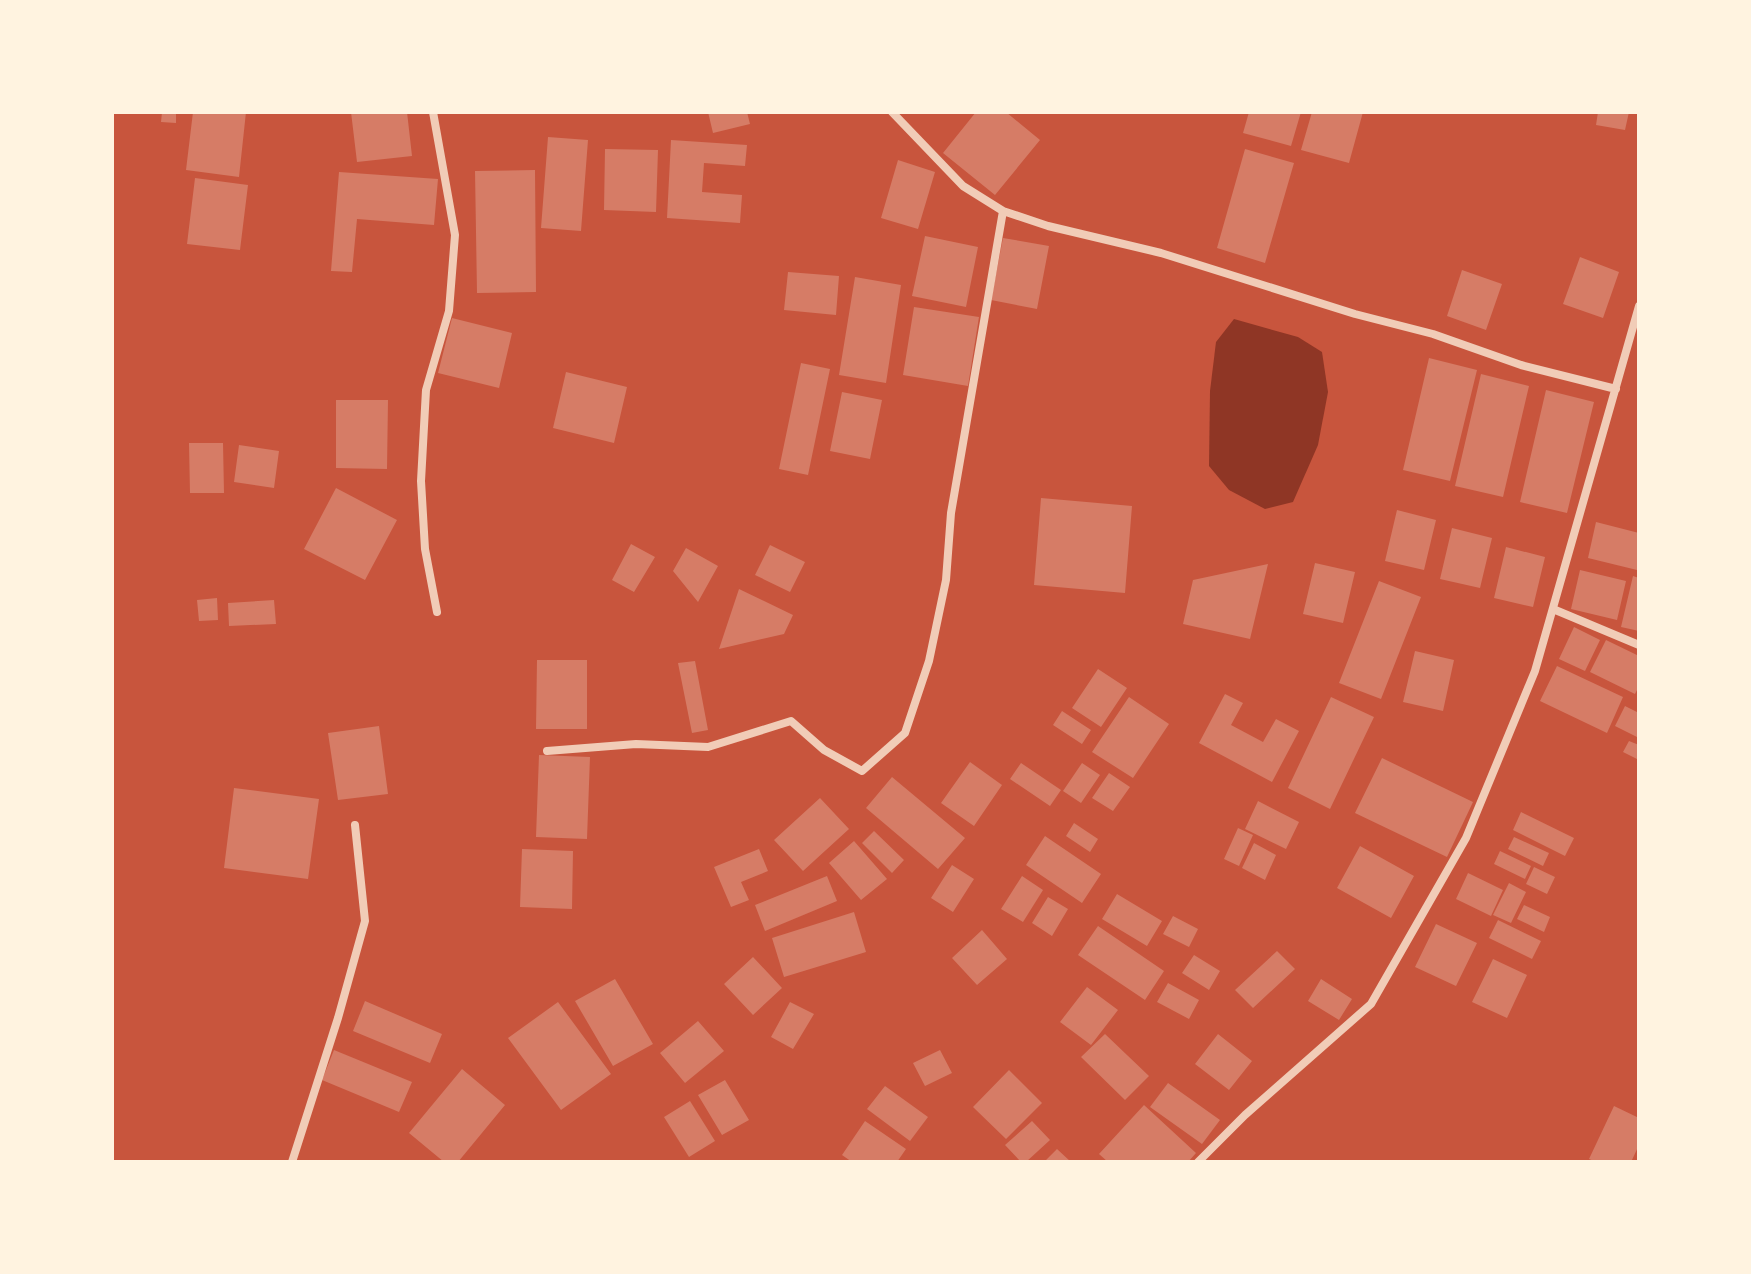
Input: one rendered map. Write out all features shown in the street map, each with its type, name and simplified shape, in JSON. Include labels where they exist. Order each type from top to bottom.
[{"type":"street","points":[[433,112],[455,235],[449,311],[426,390],[421,481],[425,549],[437,612]]},
{"type":"street","points":[[892,112],[963,186],[1003,211],[1062,230],[1161,253],[1355,314],[1433,334],[1521,365],[1616,389]]},
{"type":"street","points":[[547,751],[636,744],[708,747],[791,721],[824,750],[862,771],[905,733],[929,661],[946,580],[951,513],[1003,211]]},
{"type":"street","points":[[1198,1162],[1245,1115],[1371,1004],[1466,838],[1535,671],[1639,306]]},
{"type":"street","points":[[1553,609],[1639,645]]},
{"type":"street","points":[[292,1162],[365,921],[355,825]]},
{"type":"shaded area","points":[[1234,319],[1298,337],[1322,352],[1328,392],[1318,445],[1293,502],[1265,509],[1229,490],[1209,466],[1210,391],[1216,342]]},
{"type":"building","points":[[162,112],[176,112],[176,123],[161,122]]},
{"type":"building","points":[[193,112],[246,112],[239,177],[186,170]]},
{"type":"building","points":[[351,112],[407,112],[412,156],[357,162]]},
{"type":"building","points":[[708,112],[747,112],[750,124],[713,133]]},
{"type":"building","points":[[976,112],[1006,112],[1040,140],[995,195],[943,153]]},
{"type":"building","points":[[1249,112],[1301,112],[1291,146],[1243,133]]},
{"type":"building","points":[[1312,112],[1363,112],[1349,163],[1301,150]]},
{"type":"building","points":[[1598,112],[1629,112],[1625,130],[1596,125]]},
{"type":"building","points":[[548,137],[588,140],[581,231],[541,228]]},
{"type":"building","points":[[671,140],[747,145],[745,166],[704,163],[702,192],[742,195],[740,223],[667,218]]},
{"type":"building","points":[[605,149],[658,150],[656,212],[604,210]]},
{"type":"building","points":[[1245,149],[1294,163],[1265,263],[1217,248]]},
{"type":"building","points":[[898,160],[935,172],[918,229],[881,218]]},
{"type":"building","points":[[535,170],[536,292],[477,293],[475,171]]},
{"type":"building","points":[[339,172],[438,179],[434,225],[357,219],[352,272],[331,271]]},
{"type":"building","points":[[195,178],[248,185],[240,250],[187,244]]},
{"type":"building","points":[[925,236],[978,247],[966,307],[912,296]]},
{"type":"building","points":[[1003,238],[1049,246],[1037,309],[991,300]]},
{"type":"building","points":[[1580,257],[1619,272],[1603,318],[1563,304]]},
{"type":"building","points":[[1462,270],[1502,284],[1486,330],[1447,316]]},
{"type":"building","points":[[788,272],[839,276],[836,315],[784,310]]},
{"type":"building","points":[[855,277],[901,285],[886,383],[839,375]]},
{"type":"building","points":[[914,307],[979,317],[968,386],[903,375]]},
{"type":"building","points":[[452,318],[512,333],[499,388],[438,373]]},
{"type":"building","points":[[1429,358],[1477,370],[1450,481],[1403,470]]},
{"type":"building","points":[[801,363],[830,369],[808,475],[779,469]]},
{"type":"building","points":[[566,372],[627,387],[614,443],[553,428]]},
{"type":"building","points":[[1481,374],[1529,386],[1503,497],[1455,486]]},
{"type":"building","points":[[1546,390],[1594,402],[1567,513],[1520,502]]},
{"type":"building","points":[[842,392],[882,400],[870,459],[830,451]]},
{"type":"building","points":[[336,400],[388,400],[387,469],[336,468]]},
{"type":"building","points":[[189,443],[223,443],[224,493],[190,493]]},
{"type":"building","points":[[239,445],[279,451],[274,488],[234,482]]},
{"type":"building","points":[[336,488],[397,520],[365,580],[304,549]]},
{"type":"building","points":[[1041,498],[1132,506],[1125,593],[1034,585]]},
{"type":"building","points":[[1397,510],[1436,520],[1424,570],[1385,561]]},
{"type":"building","points":[[1596,522],[1639,533],[1637,570],[1588,558]]},
{"type":"building","points":[[1452,528],[1492,538],[1480,588],[1440,579]]},
{"type":"building","points":[[631,544],[655,557],[634,592],[612,580]]},
{"type":"building","points":[[770,545],[805,562],[790,592],[755,575]]},
{"type":"building","points":[[1506,547],[1545,557],[1533,607],[1494,598]]},
{"type":"building","points":[[686,548],[718,566],[698,602],[673,571]]},
{"type":"building","points":[[1315,563],[1355,572],[1343,623],[1303,614]]},
{"type":"building","points":[[1268,564],[1250,639],[1183,624],[1193,580]]},
{"type":"building","points":[[1580,570],[1626,581],[1617,620],[1571,609]]},
{"type":"building","points":[[1633,576],[1639,578],[1639,631],[1621,627]]},
{"type":"building","points":[[1379,581],[1421,597],[1381,699],[1339,683]]},
{"type":"building","points":[[739,589],[793,615],[784,634],[719,649]]},
{"type":"building","points":[[217,598],[218,620],[199,621],[197,600]]},
{"type":"building","points":[[274,600],[276,624],[229,626],[228,603]]},
{"type":"building","points":[[1574,627],[1600,640],[1585,671],[1559,659]]},
{"type":"building","points":[[1606,640],[1639,656],[1639,686],[1635,694],[1590,672]]},
{"type":"building","points":[[1415,651],[1454,660],[1443,711],[1403,702]]},
{"type":"building","points":[[537,660],[587,660],[587,729],[536,729]]},
{"type":"building","points":[[695,661],[708,730],[692,733],[678,663]]},
{"type":"building","points":[[1557,666],[1623,697],[1607,733],[1540,701]]},
{"type":"building","points":[[1098,669],[1127,688],[1101,727],[1072,708]]},
{"type":"building","points":[[1225,694],[1243,703],[1231,725],[1263,742],[1276,719],[1299,731],[1272,782],[1199,743]]},
{"type":"building","points":[[1129,697],[1169,724],[1133,778],[1092,752]]},
{"type":"building","points":[[1331,697],[1374,717],[1330,809],[1288,788]]},
{"type":"building","points":[[1625,706],[1639,713],[1639,738],[1615,726]]},
{"type":"building","points":[[1062,711],[1091,730],[1082,744],[1053,725]]},
{"type":"building","points":[[379,726],[388,794],[338,800],[328,733]]},
{"type":"building","points":[[1629,741],[1639,745],[1639,760],[1623,752]]},
{"type":"building","points":[[539,755],[590,757],[587,839],[536,837]]},
{"type":"building","points":[[1382,758],[1473,802],[1447,857],[1355,813]]},
{"type":"building","points":[[970,762],[1002,785],[974,826],[941,803]]},
{"type":"building","points":[[1021,763],[1061,790],[1050,806],[1010,779]]},
{"type":"building","points":[[1082,763],[1100,775],[1081,803],[1063,791]]},
{"type":"building","points":[[1109,773],[1130,787],[1113,811],[1092,798]]},
{"type":"building","points":[[892,777],[965,838],[938,869],[866,808]]},
{"type":"building","points":[[234,788],[319,799],[308,879],[224,868]]},
{"type":"building","points":[[820,798],[849,829],[803,871],[774,840]]},
{"type":"building","points":[[1258,801],[1299,822],[1286,849],[1245,829]]},
{"type":"building","points":[[1521,812],[1574,838],[1565,856],[1513,830]]},
{"type":"building","points":[[1074,823],[1098,839],[1090,852],[1066,836]]},
{"type":"building","points":[[1238,828],[1253,835],[1239,866],[1224,859]]},
{"type":"building","points":[[874,831],[904,860],[892,873],[862,843]]},
{"type":"building","points":[[1045,836],[1101,874],[1082,903],[1026,865]]},
{"type":"building","points":[[1514,837],[1549,853],[1543,866],[1508,849]]},
{"type":"building","points":[[854,841],[887,879],[861,900],[829,863]]},
{"type":"building","points":[[1254,843],[1276,855],[1265,880],[1242,868]]},
{"type":"building","points":[[1360,846],[1414,876],[1391,918],[1337,888]]},
{"type":"building","points":[[522,849],[573,851],[572,909],[520,907]]},
{"type":"building","points":[[759,849],[768,871],[741,882],[749,900],[731,907],[714,867]]},
{"type":"building","points":[[1500,851],[1531,866],[1525,879],[1494,864]]},
{"type":"building","points":[[952,865],[974,879],[953,912],[931,898]]},
{"type":"building","points":[[1534,867],[1555,877],[1547,894],[1526,884]]},
{"type":"building","points":[[1468,873],[1503,890],[1491,916],[1456,899]]},
{"type":"building","points":[[827,876],[837,901],[765,931],[755,905]]},
{"type":"building","points":[[1022,876],[1043,890],[1023,922],[1001,909]]},
{"type":"building","points":[[1509,883],[1526,892],[1511,923],[1493,915]]},
{"type":"building","points":[[1117,894],[1162,921],[1147,946],[1102,919]]},
{"type":"building","points":[[1048,897],[1068,909],[1052,936],[1032,923]]},
{"type":"building","points":[[1524,905],[1550,917],[1544,932],[1517,919]]},
{"type":"building","points":[[854,912],[866,952],[784,977],[772,938]]},
{"type":"building","points":[[1173,916],[1198,929],[1189,947],[1163,934]]},
{"type":"building","points":[[1498,920],[1541,941],[1532,959],[1489,938]]},
{"type":"building","points":[[1436,924],[1477,943],[1456,986],[1415,967]]},
{"type":"building","points":[[1098,926],[1164,971],[1145,1000],[1078,955]]},
{"type":"building","points":[[982,930],[1007,959],[977,985],[952,958]]},
{"type":"building","points":[[1277,951],[1295,969],[1253,1008],[1235,990]]},
{"type":"building","points":[[1194,955],[1220,971],[1209,990],[1182,973]]},
{"type":"building","points":[[753,957],[782,988],[753,1015],[724,984]]},
{"type":"building","points":[[1493,959],[1527,975],[1507,1018],[1472,1002]]},
{"type":"building","points":[[615,979],[653,1044],[613,1066],[575,1001]]},
{"type":"building","points":[[1321,979],[1352,999],[1339,1020],[1308,1001]]},
{"type":"building","points":[[1168,983],[1199,1000],[1189,1019],[1157,1002]]},
{"type":"building","points":[[1087,987],[1118,1010],[1091,1045],[1060,1022]]},
{"type":"building","points":[[365,1001],[442,1034],[430,1063],[353,1031]]},
{"type":"building","points":[[558,1002],[611,1074],[561,1110],[508,1038]]},
{"type":"building","points":[[790,1002],[814,1014],[793,1049],[771,1037]]},
{"type":"building","points":[[698,1021],[724,1051],[685,1083],[660,1053]]},
{"type":"building","points":[[1105,1034],[1149,1076],[1125,1100],[1081,1057]]},
{"type":"building","points":[[1218,1034],[1252,1061],[1229,1090],[1195,1064]]},
{"type":"building","points":[[334,1050],[412,1082],[399,1112],[322,1080]]},
{"type":"building","points":[[940,1050],[952,1073],[925,1086],[913,1063]]},
{"type":"building","points":[[462,1069],[505,1105],[458,1162],[444,1162],[409,1133]]},
{"type":"building","points":[[1009,1070],[1042,1103],[1006,1139],[973,1107]]},
{"type":"building","points":[[725,1080],[749,1120],[722,1135],[698,1095]]},
{"type":"building","points":[[1168,1083],[1220,1120],[1202,1144],[1150,1107]]},
{"type":"building","points":[[885,1086],[928,1117],[910,1141],[867,1109]]},
{"type":"building","points":[[690,1101],[715,1141],[689,1157],[664,1117]]},
{"type":"building","points":[[1144,1105],[1196,1153],[1188,1162],[1108,1162],[1099,1154]]},
{"type":"building","points":[[1614,1106],[1639,1118],[1639,1145],[1631,1162],[1596,1162],[1589,1159]]},
{"type":"building","points":[[865,1121],[906,1149],[897,1162],[852,1162],[842,1155]]},
{"type":"building","points":[[1032,1121],[1050,1140],[1026,1162],[1021,1162],[1005,1145]]},
{"type":"building","points":[[1057,1149],[1071,1162],[1044,1162]]}]
